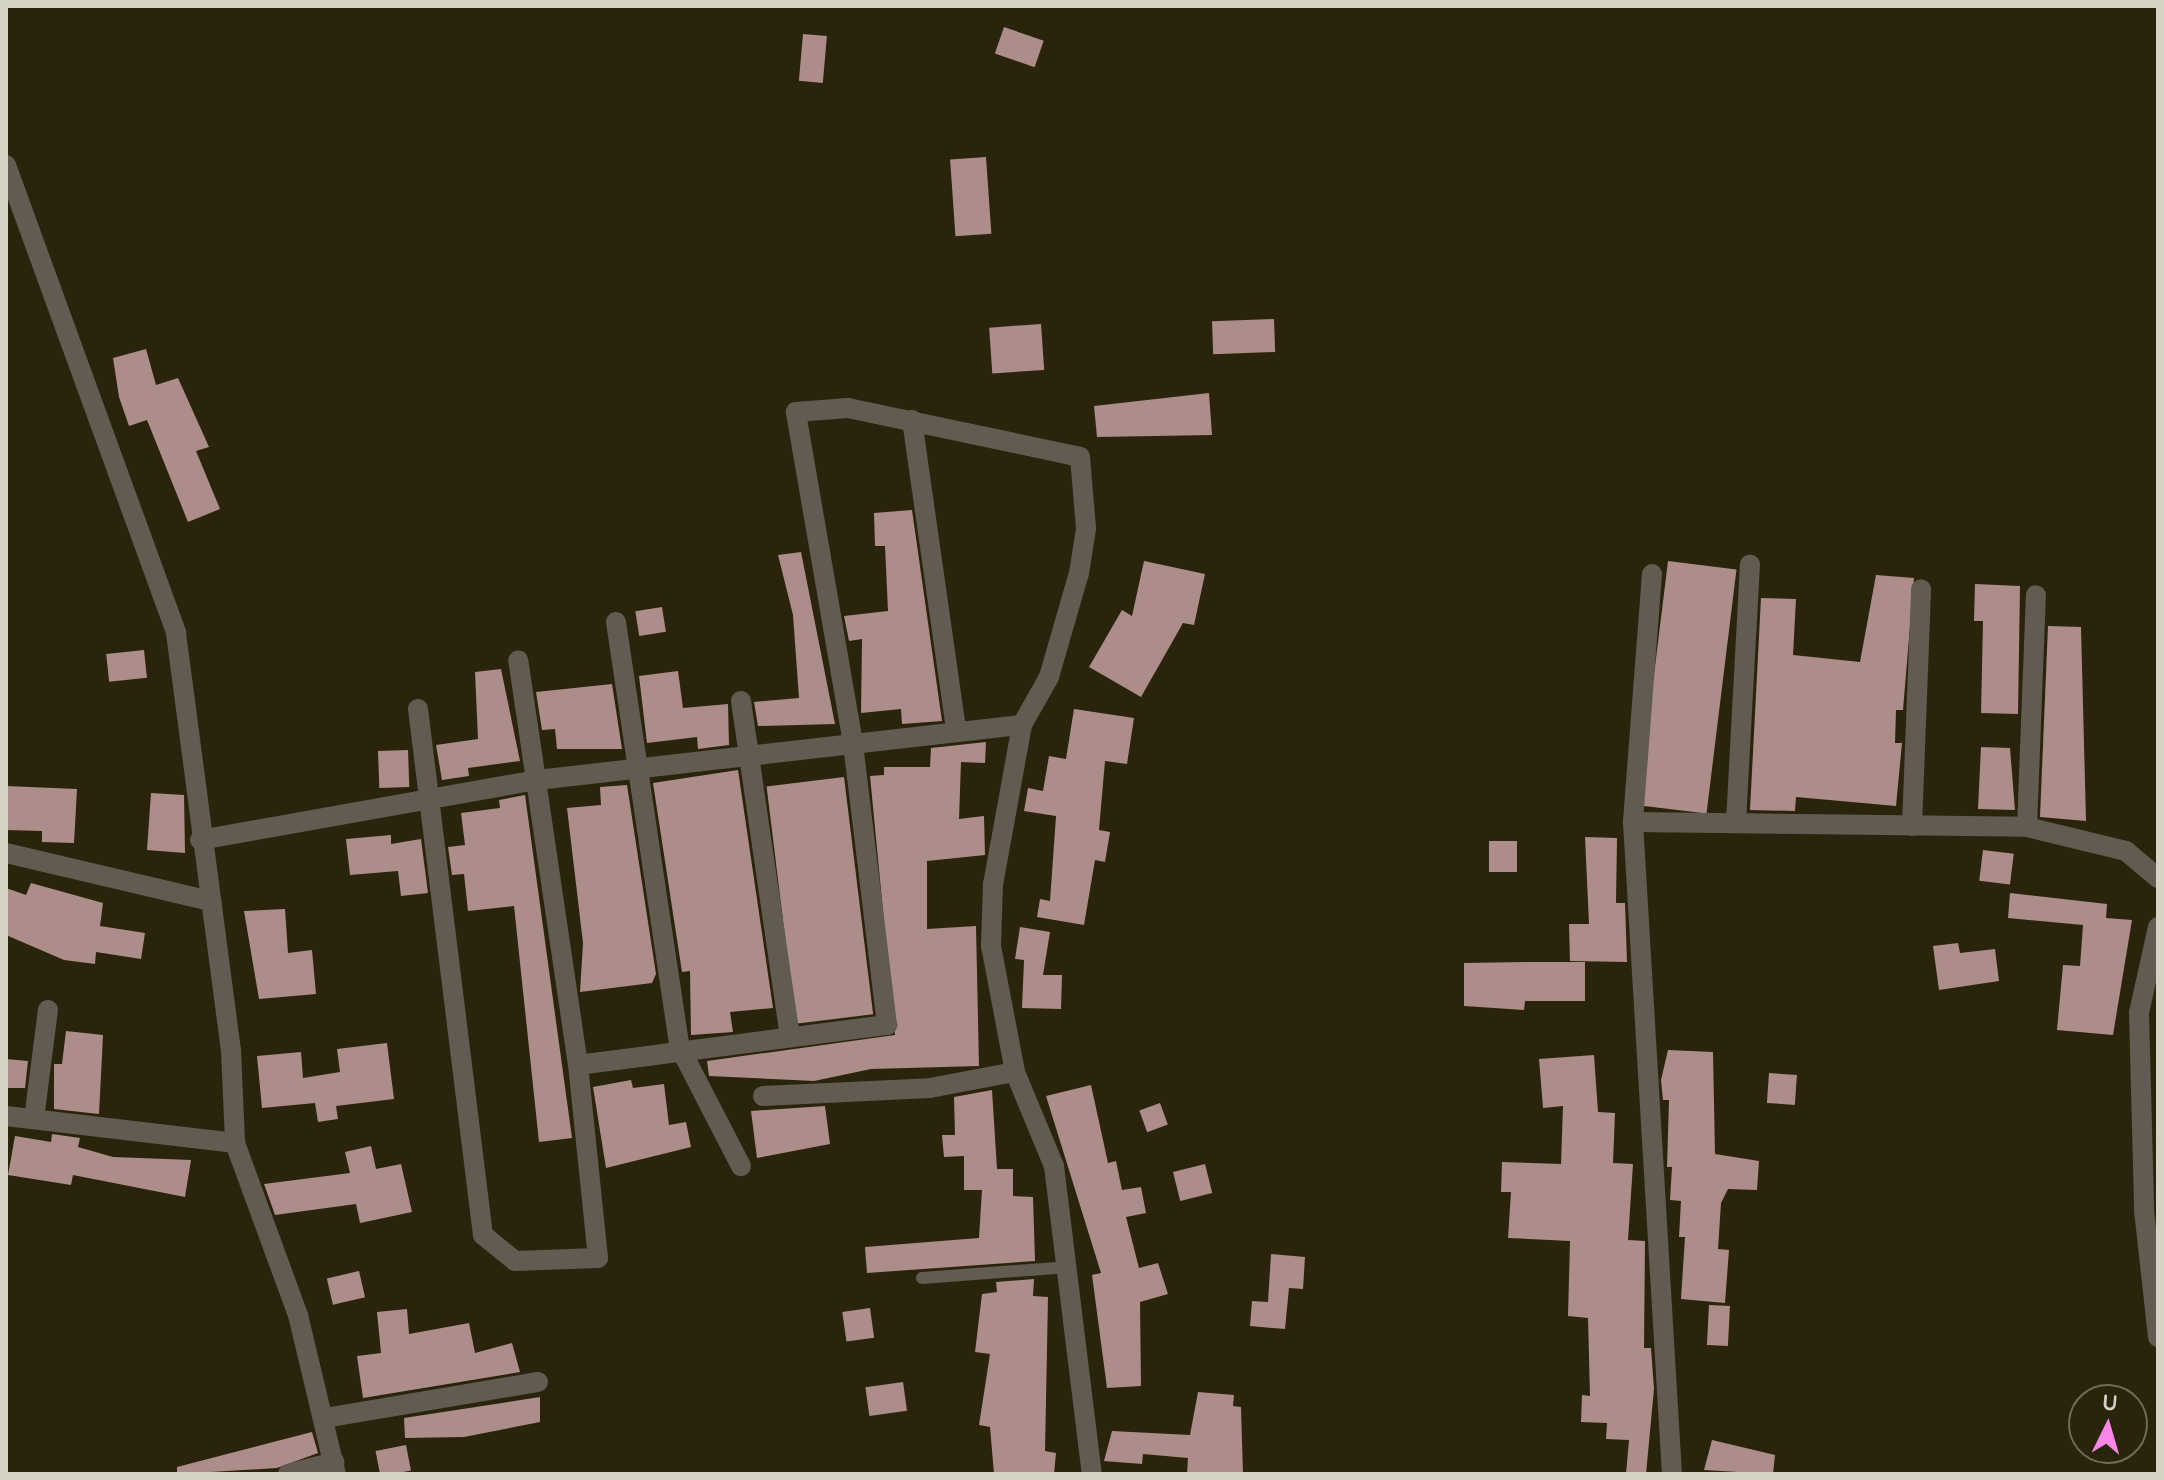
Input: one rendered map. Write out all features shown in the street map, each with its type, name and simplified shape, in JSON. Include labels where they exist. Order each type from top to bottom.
[{"type":"street","points":[[6,165],[176,633],[200,840],[211,901],[235,1143],[298,1315],[335,1468],[288,1474]]},
{"type":"street","points":[[578,1065],[680,1048],[887,1025],[853,743],[796,412],[848,408],[1080,457],[1086,529],[1079,573],[1049,677],[1022,725],[993,885],[991,946],[1015,1072],[1054,1166],[1070,1267],[1092,1474]]},
{"type":"street","points":[[912,420],[956,728]]},
{"type":"street","points":[[1736,822],[1750,564]]},
{"type":"street","points":[[1652,574],[1633,822],[1672,1474]]},
{"type":"street","points":[[1912,826],[1921,589]]},
{"type":"street","points":[[2027,827],[2036,595]]},
{"type":"street","points":[[616,622],[642,771],[680,1048],[741,1166]]},
{"type":"street","points":[[418,709],[480,1223],[490,1246],[515,1261],[598,1258],[578,1065],[518,660]]},
{"type":"street","points":[[741,701],[746,753],[790,1035]]},
{"type":"street","points":[[200,840],[537,780],[642,771],[746,753],[853,743],[956,728],[1022,725]]},
{"type":"street","points":[[1633,822],[2027,827],[2126,851],[2158,878]]},
{"type":"street","points":[[6,853],[211,901]]},
{"type":"street","points":[[2158,927],[2139,1013],[2144,1210],[2158,1330]]},
{"type":"street","points":[[34,1119],[48,1010]]},
{"type":"street","points":[[763,1096],[930,1088],[1015,1072]]},
{"type":"street","points":[[6,1116],[235,1143]]},
{"type":"street","points":[[325,1418],[538,1382]]},
{"type":"lane","points":[[922,1278],[1070,1267]]},
{"type":"building","points":[[1004,27],[1044,41],[1035,67],[995,53]]},
{"type":"building","points":[[803,34],[827,36],[823,83],[799,81]]},
{"type":"building","points":[[986,157],[991,234],[955,236],[950,160]]},
{"type":"building","points":[[1274,319],[1275,352],[1213,354],[1212,321]]},
{"type":"building","points":[[1041,324],[1044,370],[992,374],[989,328]]},
{"type":"building","points":[[146,349],[156,385],[178,378],[209,447],[196,451],[220,509],[188,522],[147,420],[129,426],[119,397],[113,358]]},
{"type":"building","points":[[1209,393],[1212,435],[1097,437],[1094,406]]},
{"type":"building","points":[[912,510],[942,721],[902,724],[901,709],[861,713],[862,639],[849,641],[844,616],[888,611],[885,546],[875,546],[874,513]]},
{"type":"building","points":[[801,552],[835,724],[758,726],[754,702],[799,698],[793,615],[778,555]]},
{"type":"building","points":[[1144,561],[1205,574],[1194,625],[1183,623],[1141,697],[1089,667],[1122,610],[1132,616]]},
{"type":"building","points":[[1668,561],[1736,569],[1707,814],[1638,805]]},
{"type":"building","points":[[1876,575],[1914,578],[1903,710],[1896,710],[1895,743],[1902,743],[1896,806],[1796,797],[1795,811],[1750,810],[1761,598],[1796,599],[1793,655],[1860,662]]},
{"type":"building","points":[[1975,584],[2020,586],[2018,714],[1981,713],[1983,621],[1974,621]]},
{"type":"building","points":[[662,607],[666,632],[639,636],[635,611]]},
{"type":"building","points":[[2048,626],[2081,627],[2086,821],[2040,817]]},
{"type":"building","points":[[144,650],[147,678],[109,682],[106,654]]},
{"type":"building","points":[[501,669],[520,761],[468,768],[469,776],[442,780],[436,745],[478,739],[475,672]]},
{"type":"building","points":[[678,671],[683,708],[728,704],[729,745],[698,749],[697,737],[647,743],[639,676]]},
{"type":"building","points":[[612,684],[622,749],[557,749],[555,729],[542,730],[536,692]]},
{"type":"building","points":[[1074,709],[1134,718],[1127,764],[1105,761],[1099,830],[1110,832],[1105,862],[1095,860],[1084,925],[1037,917],[1040,899],[1050,901],[1056,816],[1024,811],[1028,788],[1043,791],[1049,756],[1066,759]]},
{"type":"building","points":[[986,742],[985,763],[961,762],[959,819],[984,816],[985,855],[927,861],[927,929],[976,926],[979,1066],[871,1069],[814,1081],[709,1076],[707,1061],[895,1035],[870,776],[884,775],[884,767],[930,767],[931,748]]},
{"type":"building","points":[[1981,747],[2010,748],[2015,810],[1978,809]]},
{"type":"building","points":[[408,750],[409,787],[379,788],[378,751]]},
{"type":"building","points":[[738,770],[773,1008],[730,1012],[733,1032],[691,1035],[690,971],[682,972],[653,783]]},
{"type":"building","points":[[844,777],[873,1014],[796,1024],[767,787]]},
{"type":"building","points":[[627,785],[656,974],[652,983],[580,992],[583,943],[567,808],[601,805],[600,787]]},
{"type":"building","points":[[6,786],[77,789],[74,843],[42,842],[42,831],[6,830]]},
{"type":"building","points":[[151,793],[184,795],[185,853],[147,850]]},
{"type":"building","points":[[525,795],[572,1138],[539,1142],[514,906],[468,911],[464,874],[452,875],[448,847],[465,845],[461,813],[500,808],[499,800]]},
{"type":"building","points":[[391,835],[391,844],[421,839],[428,893],[401,896],[398,871],[350,875],[346,839]]},
{"type":"building","points":[[1585,837],[1617,838],[1616,903],[1625,903],[1627,962],[1570,961],[1569,924],[1589,924]]},
{"type":"building","points":[[1489,841],[1517,841],[1517,872],[1489,872]]},
{"type":"building","points":[[1983,850],[2014,854],[2010,885],[1979,881]]},
{"type":"building","points":[[31,883],[103,903],[100,926],[145,933],[141,959],[96,952],[95,964],[64,960],[6,935],[6,888],[26,895]]},
{"type":"building","points":[[2010,893],[2107,904],[2106,918],[2132,920],[2113,1035],[2057,1030],[2063,965],[2080,966],[2083,925],[2008,918]]},
{"type":"building","points":[[285,909],[288,953],[312,950],[316,994],[259,999],[244,911]]},
{"type":"building","points":[[1020,927],[1050,932],[1043,975],[1062,975],[1061,1009],[1022,1008],[1024,960],[1015,959]]},
{"type":"building","points":[[1958,943],[1960,953],[1995,949],[1999,981],[1939,990],[1933,946]]},
{"type":"building","points":[[1585,962],[1585,1001],[1525,1001],[1524,1010],[1464,1006],[1464,963]]},
{"type":"building","points":[[66,1031],[103,1035],[99,1114],[54,1109],[54,1064],[62,1064]]},
{"type":"building","points":[[387,1043],[394,1099],[336,1106],[338,1119],[318,1122],[315,1103],[262,1108],[257,1056],[301,1052],[303,1078],[340,1072],[337,1049]]},
{"type":"building","points":[[1668,1050],[1713,1052],[1715,1154],[1759,1161],[1757,1190],[1728,1189],[1721,1203],[1718,1249],[1729,1250],[1725,1303],[1681,1299],[1685,1237],[1679,1237],[1681,1201],[1670,1200],[1672,1167],[1667,1167],[1669,1100],[1663,1100],[1661,1080]]},
{"type":"building","points":[[1594,1055],[1598,1112],[1615,1113],[1613,1163],[1633,1164],[1628,1240],[1645,1241],[1644,1348],[1651,1348],[1654,1389],[1646,1474],[1626,1474],[1629,1440],[1606,1439],[1607,1423],[1581,1422],[1582,1395],[1590,1396],[1588,1318],[1568,1316],[1570,1241],[1508,1238],[1511,1192],[1501,1192],[1502,1162],[1561,1164],[1563,1106],[1543,1108],[1539,1059]]},
{"type":"building","points":[[6,1059],[28,1061],[25,1088],[6,1088]]},
{"type":"building","points":[[1769,1073],[1797,1075],[1795,1105],[1767,1103]]},
{"type":"building","points":[[631,1080],[633,1088],[664,1084],[669,1125],[686,1122],[691,1147],[606,1168],[593,1087]]},
{"type":"building","points":[[1091,1085],[1108,1163],[1116,1161],[1122,1190],[1141,1187],[1146,1213],[1126,1217],[1139,1268],[1158,1263],[1168,1294],[1140,1302],[1141,1386],[1107,1388],[1092,1275],[1101,1273],[1046,1096]]},
{"type":"building","points":[[992,1090],[997,1169],[1013,1169],[1013,1196],[1033,1197],[1035,1261],[867,1273],[865,1247],[979,1238],[982,1190],[964,1190],[964,1156],[944,1157],[942,1135],[955,1135],[954,1097]]},
{"type":"building","points":[[1160,1103],[1168,1125],[1147,1132],[1139,1111]]},
{"type":"building","points":[[825,1106],[830,1144],[757,1158],[751,1111]]},
{"type":"building","points":[[52,1134],[80,1138],[78,1147],[113,1157],[191,1160],[185,1197],[73,1175],[71,1185],[8,1175],[15,1136],[51,1142]]},
{"type":"building","points":[[371,1146],[376,1169],[401,1164],[412,1212],[360,1223],[356,1204],[275,1215],[264,1184],[350,1173],[345,1152]]},
{"type":"building","points":[[1205,1164],[1212,1193],[1180,1201],[1173,1172]]},
{"type":"building","points":[[1271,1254],[1305,1257],[1303,1289],[1289,1288],[1285,1329],[1250,1326],[1252,1301],[1268,1302]]},
{"type":"building","points":[[359,1271],[365,1297],[333,1305],[327,1278]]},
{"type":"building","points":[[1034,1279],[1033,1296],[1048,1297],[1045,1451],[1056,1453],[1054,1474],[994,1474],[990,1427],[979,1425],[990,1354],[975,1352],[982,1294],[997,1292],[996,1282]]},
{"type":"building","points":[[1709,1305],[1730,1306],[1728,1346],[1707,1345]]},
{"type":"building","points":[[870,1308],[874,1338],[846,1342],[842,1312]]},
{"type":"building","points":[[407,1309],[409,1334],[469,1323],[475,1353],[512,1343],[520,1372],[363,1398],[357,1356],[381,1353],[377,1312]]},
{"type":"building","points":[[903,1382],[907,1411],[869,1416],[865,1387]]},
{"type":"building","points":[[1198,1392],[1234,1395],[1233,1406],[1241,1407],[1243,1474],[1187,1474],[1188,1458],[1143,1454],[1142,1464],[1104,1461],[1112,1431],[1190,1435]]},
{"type":"building","points":[[540,1397],[540,1422],[464,1437],[405,1438],[404,1418]]},
{"type":"building","points":[[312,1432],[318,1453],[277,1468],[177,1474],[177,1467]]},
{"type":"building","points":[[1712,1440],[1775,1455],[1773,1474],[1704,1470]]},
{"type":"building","points":[[406,1445],[411,1471],[380,1474],[376,1451]]}]
